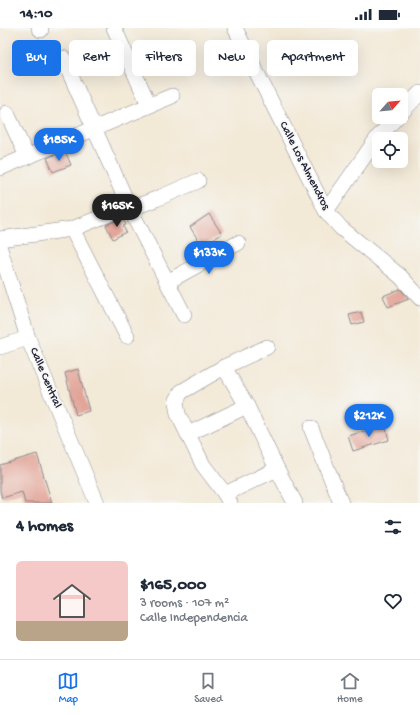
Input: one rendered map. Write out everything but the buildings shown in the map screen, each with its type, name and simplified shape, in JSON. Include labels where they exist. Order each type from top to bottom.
[{"type":"street","points":[[114,28],[150,105]]},
{"type":"street","name":"Calle Los Almendros","points":[[236,28],[326,211],[341,228],[400,276],[420,298]]},
{"type":"street","points":[[63,58],[130,209],[184,315]]},
{"type":"street","points":[[408,106],[420,93]]},
{"type":"street","points":[[0,168],[172,96]]},
{"type":"street","points":[[7,113],[27,157]]},
{"type":"street","points":[[326,211],[378,137],[390,124]]},
{"type":"street","points":[[0,239],[72,229],[119,210],[125,208],[130,209],[198,181]]},
{"type":"street","points":[[72,229],[127,336]]},
{"type":"street","points":[[167,282],[238,243]]},
{"type":"street","name":"Calle Central","points":[[0,249],[28,338],[97,503]]},
{"type":"street","points":[[0,347],[28,338]]},
{"type":"street","points":[[267,347],[224,367],[181,392],[176,402],[178,414],[203,465],[228,498],[277,469]]},
{"type":"street","points":[[224,367],[247,406],[295,503]]},
{"type":"street","points":[[188,434],[247,406]]},
{"type":"street","points":[[311,428],[341,503]]}]
